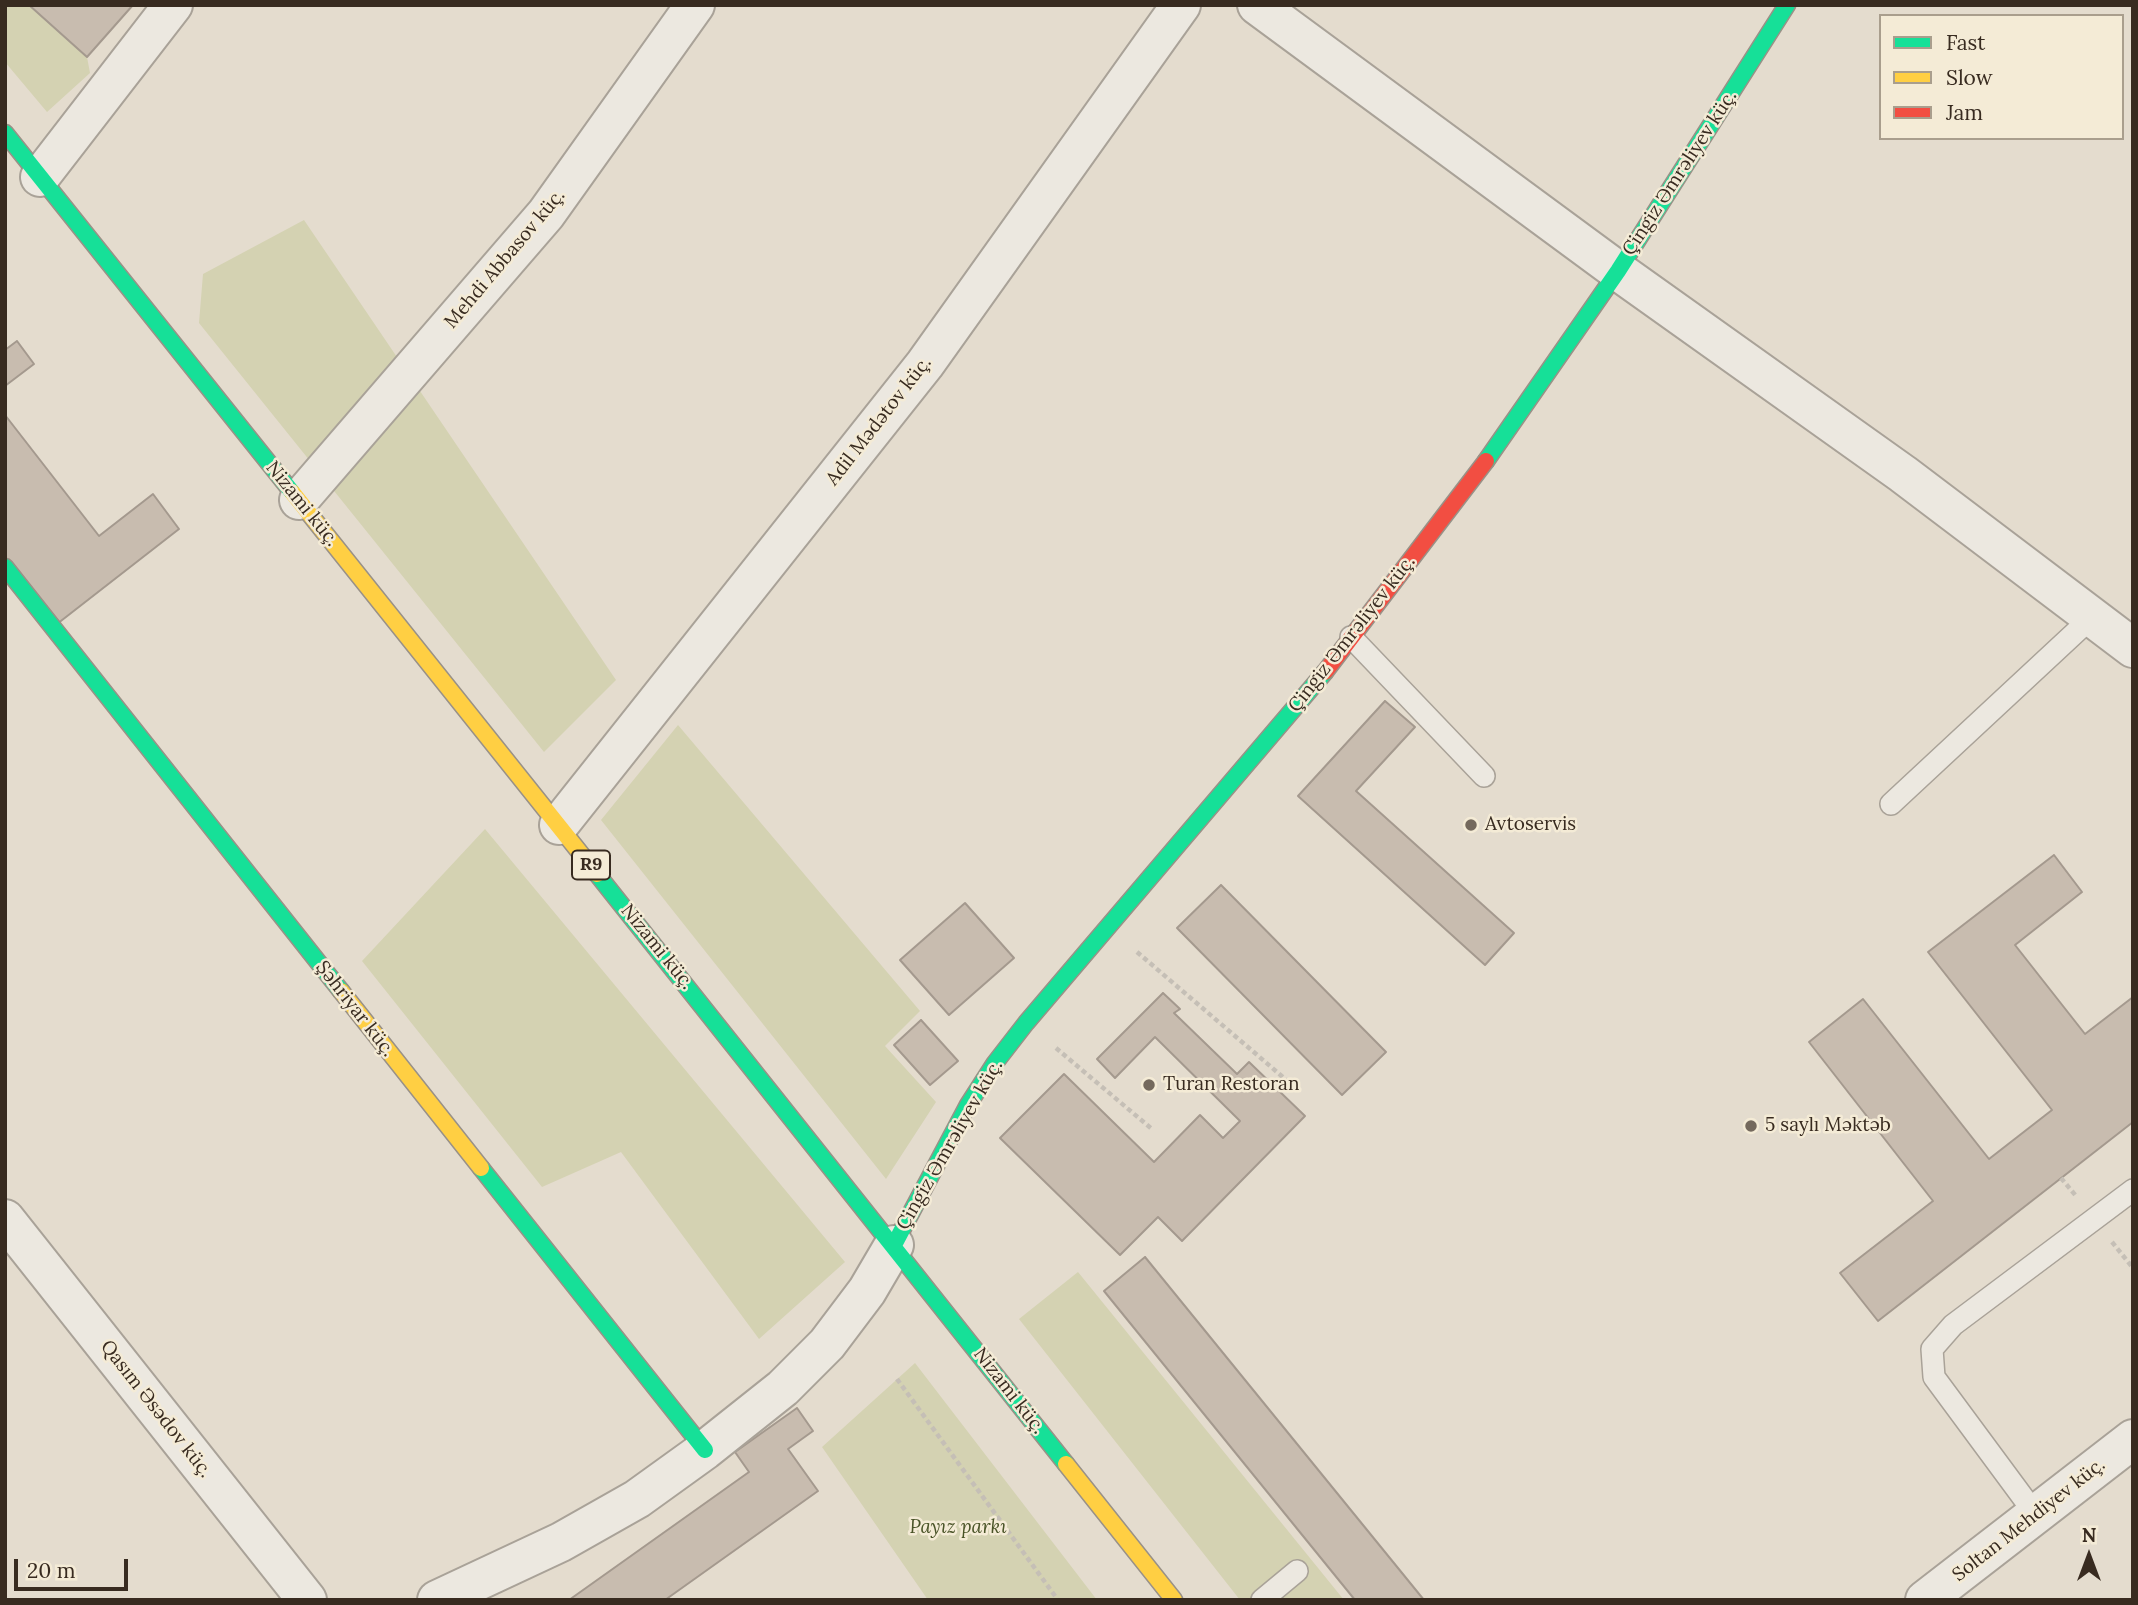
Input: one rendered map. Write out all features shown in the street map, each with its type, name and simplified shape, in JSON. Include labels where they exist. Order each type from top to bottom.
[{"type":"main road","name":"Çingiz Əmrəliyev küç.","points":[[894,1245],[968,1105],[995,1063],[1107,926],[1321,677],[1476,475],[1618,271],[1787,5]]},
{"type":"main road","name":"Nizami küç.","points":[[5,133],[894,1245],[1174,1600]]},
{"type":"main road","name":"Şəhriyar küç.","points":[[5,567],[705,1450]]},
{"type":"street","points":[[40,177],[173,5]]},
{"type":"street","name":"Mehdi Abbasov küç.","points":[[299,500],[545,214],[695,5]]},
{"type":"street","name":"Adil Mədətov küç.","points":[[559,825],[925,365],[1181,5]]},
{"type":"street","points":[[1256,5],[1618,271],[1903,474],[2133,648]]},
{"type":"street","name":"Qasım Əsədov küç.","points":[[5,1219],[307,1600]]},
{"type":"street","points":[[462,1595],[637,1499],[705,1450],[783,1388],[827,1344],[867,1291],[894,1245]]},
{"type":"street","name":"Soltan Mehdiyev küç.","points":[[1925,1600],[2133,1440]]},
{"type":"lane","points":[[1891,804],[2091,618]]},
{"type":"lane","points":[[1351,637],[1484,776]]},
{"type":"lane","points":[[2036,1515],[1934,1377],[1932,1349],[1953,1325],[2133,1190]]},
{"type":"lane","points":[[1262,1600],[1297,1571]]},
{"type":"path","points":[[1107,926],[1298,1090]]},
{"type":"path","points":[[1026,1023],[1153,1130]]},
{"type":"path","points":[[897,1379],[1058,1600]]},
{"type":"green space","points":[[5,5],[29,5],[87,57],[90,73],[47,112],[5,62]]},
{"type":"green space","points":[[304,220],[616,680],[544,752],[199,323],[203,274]]},
{"type":"green space","points":[[678,725],[920,1011],[885,1046],[936,1102],[886,1179],[601,820]]},
{"type":"green space","points":[[485,829],[845,1262],[759,1339],[621,1152],[542,1187],[362,961]]},
{"type":"green space","points":[[1078,1272],[1344,1600],[1240,1600],[1019,1319]]},
{"type":"green space","name":"Payız parkı","points":[[915,1363],[1097,1600],[928,1600],[822,1447]]},
{"type":"building","points":[[29,5],[133,5],[87,57]]},
{"type":"building","points":[[17,341],[34,364],[5,386],[5,350]]},
{"type":"building","points":[[5,415],[99,536],[153,494],[179,529],[57,624],[5,558]]},
{"type":"building","points":[[1385,701],[1415,727],[1356,791],[1514,933],[1485,965],[1298,796]]},
{"type":"building","points":[[2054,855],[2082,892],[2015,945],[2085,1034],[2133,997],[2133,1122],[1878,1321],[1840,1273],[1933,1201],[1809,1042],[1863,999],[1989,1159],[2052,1110],[1928,952]]},
{"type":"building","points":[[1221,885],[1386,1052],[1342,1095],[1177,928]]},
{"type":"building","points":[[965,903],[1014,958],[949,1015],[900,960]]},
{"type":"building","points":[[1163,993],[1180,1009],[1174,1013],[1237,1074],[1249,1062],[1305,1116],[1182,1241],[1158,1217],[1120,1255],[1000,1138],[1064,1074],[1154,1162],[1200,1115],[1223,1138],[1240,1121],[1155,1037],[1115,1078],[1097,1059]]},
{"type":"building","points":[[921,1020],[958,1061],[930,1085],[894,1045]]},
{"type":"building","points":[[1145,1257],[1424,1600],[1355,1600],[1104,1291]]},
{"type":"building","points":[[797,1408],[813,1431],[788,1449],[818,1491],[665,1600],[569,1600],[749,1472],[735,1452]]},
{"type":"traffic: fast","points":[[1486,461],[1618,271],[1787,5]]},
{"type":"traffic: fast","points":[[5,133],[292,492]]},
{"type":"traffic: fast","points":[[5,567],[341,991]]},
{"type":"traffic: fast","points":[[894,1245],[968,1105],[995,1063],[1026,1023],[1325,672]]},
{"type":"traffic: fast","points":[[597,874],[1066,1464]]},
{"type":"traffic: fast","points":[[481,1168],[705,1450]]},
{"type":"traffic: slow","points":[[292,492],[597,874]]},
{"type":"traffic: slow","points":[[341,991],[481,1168]]},
{"type":"traffic: slow","points":[[1066,1464],[1174,1600]]},
{"type":"traffic: jam","points":[[1325,672],[1486,461]]},
{"type":"place","name":"Avtoservis","points":[[1471,825]]},
{"type":"place","name":"Turan Restoran","points":[[1149,1085]]},
{"type":"place","name":"5 saylı Məktəb","points":[[1751,1126]]}]
